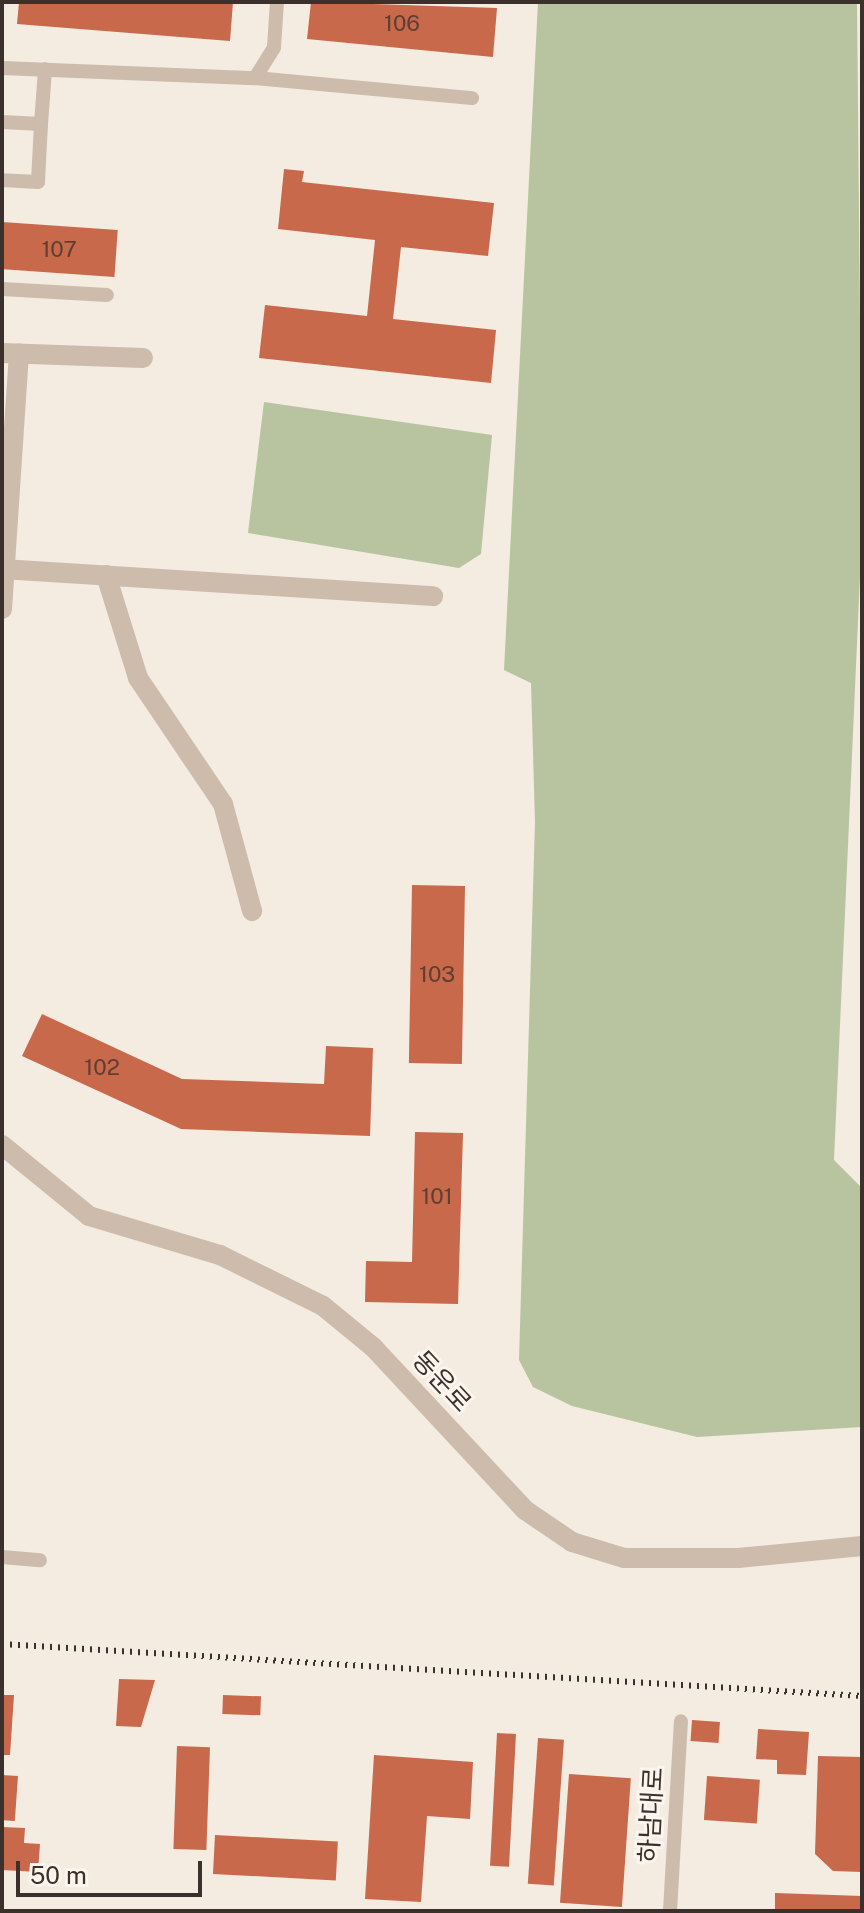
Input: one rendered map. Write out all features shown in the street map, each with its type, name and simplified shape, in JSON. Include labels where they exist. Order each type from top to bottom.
[{"type":"street","points":[[2,609],[10,354],[143,358]]},
{"type":"street","points":[[3,569],[433,596]]},
{"type":"street","points":[[106,575],[138,678],[223,804],[252,911]]},
{"type":"street","name":"동운로","points":[[2,1145],[89,1216],[220,1255],[323,1306],[373,1347],[525,1510],[572,1542],[624,1558],[738,1558],[862,1546]]},
{"type":"lane","points":[[255,78],[274,47],[277,2]]},
{"type":"lane","points":[[2,68],[255,78],[472,98]]},
{"type":"lane","points":[[2,180],[38,182],[45,69]]},
{"type":"lane","points":[[2,122],[41,124]]},
{"type":"lane","points":[[2,289],[107,295]]},
{"type":"lane","points":[[2,1557],[40,1560]]},
{"type":"lane","name":"하남대로","points":[[670,1911],[681,1721]]},
{"type":"green space","points":[[538,2],[857,2],[862,531],[834,1160],[862,1188],[862,1427],[697,1437],[572,1406],[533,1387],[519,1360],[535,822],[531,683],[504,670]]},
{"type":"green space","points":[[264,402],[492,435],[481,554],[459,568],[248,533]]},
{"type":"building","points":[[19,2],[233,2],[230,41],[17,24]]},
{"type":"building","points":[[311,2],[497,8],[493,57],[307,39]]},
{"type":"building","points":[[284,169],[304,171],[302,182],[494,203],[488,256],[401,247],[393,319],[496,330],[491,383],[259,358],[265,305],[367,316],[375,240],[278,229]]},
{"type":"building","points":[[2,222],[118,230],[114,277],[2,269]]},
{"type":"building","points":[[412,885],[465,886],[462,1064],[409,1063]]},
{"type":"building","points":[[42,1014],[182,1079],[324,1084],[326,1046],[373,1048],[370,1136],[181,1129],[22,1056]]},
{"type":"building","points":[[415,1132],[463,1133],[458,1304],[365,1302],[366,1261],[412,1262]]},
{"type":"building","points":[[119,1679],[155,1680],[141,1727],[116,1726]]},
{"type":"building","points":[[2,1695],[14,1695],[10,1755],[2,1755]]},
{"type":"building","points":[[223,1695],[261,1696],[260,1715],[222,1714]]},
{"type":"building","points":[[692,1720],[720,1722],[718,1743],[691,1741]]},
{"type":"building","points":[[758,1729],[809,1732],[806,1775],[777,1774],[777,1760],[756,1759]]},
{"type":"building","points":[[497,1733],[516,1734],[509,1867],[490,1866]]},
{"type":"building","points":[[538,1738],[564,1740],[554,1885],[528,1884]]},
{"type":"building","points":[[177,1746],[210,1747],[206,1850],[173,1849]]},
{"type":"building","points":[[374,1755],[473,1762],[470,1819],[427,1816],[421,1902],[365,1899]]},
{"type":"building","points":[[818,1756],[862,1757],[862,1872],[833,1871],[815,1854]]},
{"type":"building","points":[[569,1774],[631,1778],[622,1907],[560,1903]]},
{"type":"building","points":[[2,1775],[18,1776],[15,1821],[2,1820]]},
{"type":"building","points":[[707,1776],[760,1780],[757,1824],[704,1820]]},
{"type":"building","points":[[2,1827],[25,1828],[24,1843],[40,1844],[38,1872],[2,1870]]},
{"type":"building","points":[[215,1835],[338,1841],[336,1880],[213,1874]]},
{"type":"building","points":[[775,1893],[862,1896],[862,1911],[775,1911]]},
{"type":"railway","points":[[2,1644],[862,1696]]}]
